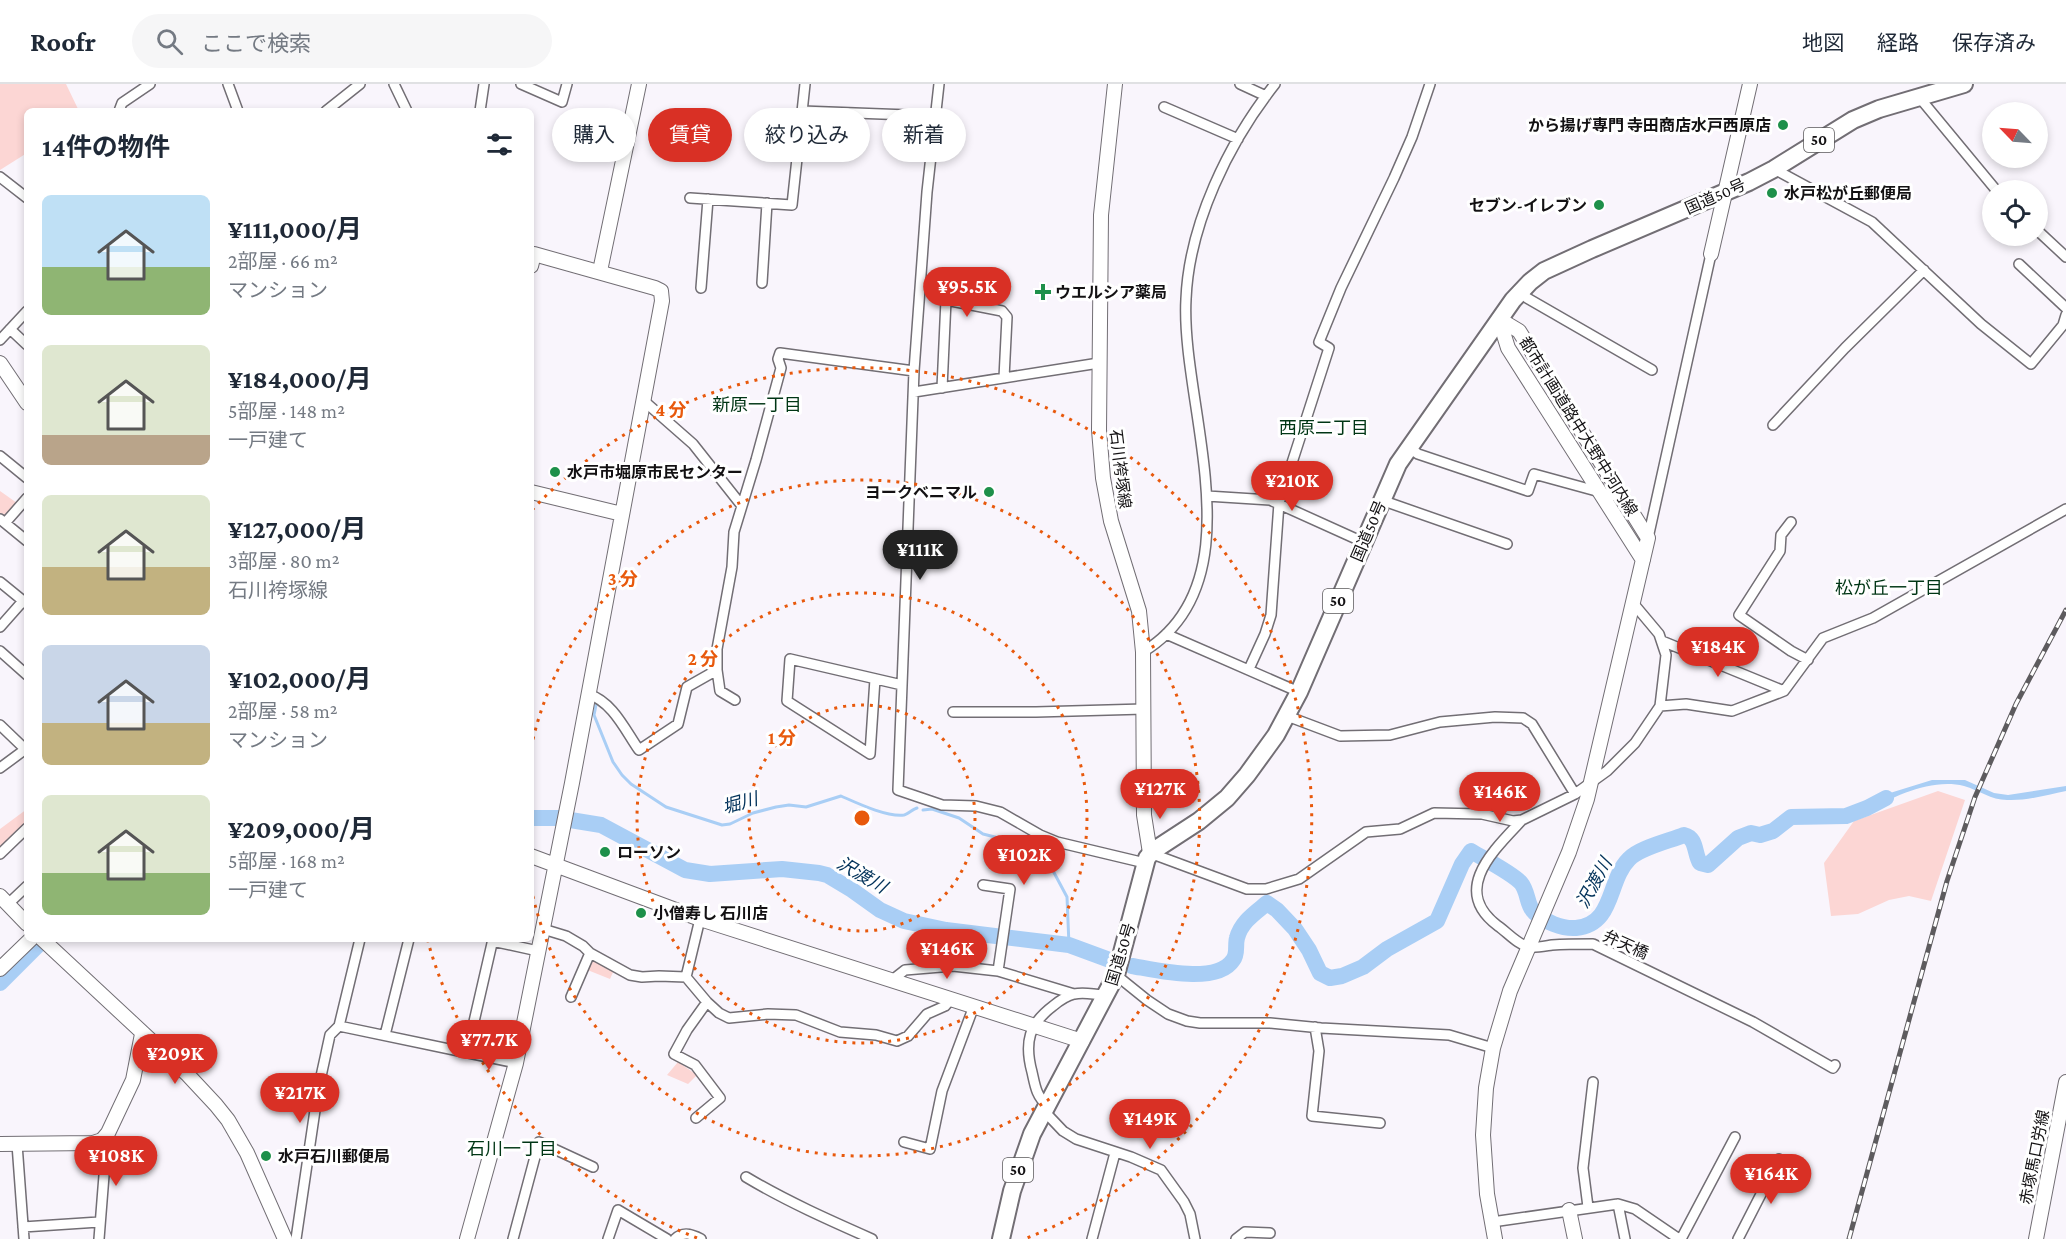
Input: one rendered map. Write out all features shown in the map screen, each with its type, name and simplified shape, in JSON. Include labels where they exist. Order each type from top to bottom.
[{"type":"highway","name":"国道50号","points":[[1001,1239],[1020,1164],[1045,1108],[1107,996],[1116,975],[1147,858],[1227,798],[1263,753],[1287,716],[1299,692],[1381,500],[1408,447],[1521,291],[1537,276],[1562,262],[1724,194],[1774,169],[1853,120],[1868,113],[1964,84]]},
{"type":"street","points":[[228,84],[237,108]]},
{"type":"street","points":[[330,108],[360,84]]},
{"type":"street","points":[[394,84],[406,108]]},
{"type":"street","points":[[480,108],[484,84]]},
{"type":"street","points":[[521,84],[562,102],[567,84]]},
{"type":"street","points":[[600,272],[639,84]]},
{"type":"street","points":[[802,108],[805,84]]},
{"type":"street","points":[[936,108],[939,84]]},
{"type":"street","name":"石川袴塚線","points":[[1115,84],[1101,215],[1099,430],[1103,478],[1111,521],[1139,611],[1143,652],[1144,815],[1147,858]]},
{"type":"street","points":[[1240,84],[1266,96]]},
{"type":"street","points":[[1143,652],[1159,642],[1180,618],[1201,576],[1204,560],[1207,496],[1187,332],[1187,282],[1192,251],[1201,221],[1238,139],[1248,120],[1275,84]]},
{"type":"street","points":[[1249,669],[1271,615],[1279,503],[1329,348],[1319,342],[1341,288],[1407,147],[1430,84]]},
{"type":"street","points":[[1495,1239],[1487,1194],[1483,1135],[1486,1088],[1493,1048],[1503,1009],[1555,884],[1591,784],[1750,84]]},
{"type":"street","points":[[120,108],[144,86]]},
{"type":"street","points":[[1919,97],[1988,180]]},
{"type":"street","points":[[1164,107],[1238,139]]},
{"type":"street","points":[[690,198],[792,205],[797,162]]},
{"type":"street","points":[[930,162],[914,371],[898,790],[942,805],[976,806],[1000,812],[1057,842],[1147,858],[1247,889],[1266,890],[1299,879],[1366,832],[1400,829],[1434,813],[1482,813],[1514,821],[1575,794],[1591,784],[1635,743],[1660,706],[1666,655],[1662,640],[1633,603]]},
{"type":"street","points":[[1774,169],[1872,222],[1981,324],[2031,364],[2063,325],[2066,315]]},
{"type":"street","points":[[0,177],[24,196]]},
{"type":"street","points":[[701,288],[708,199]]},
{"type":"street","points":[[762,283],[767,203]]},
{"type":"street","points":[[2048,240],[2066,257]]},
{"type":"street","points":[[467,1239],[516,1063],[565,820],[663,295],[655,288],[600,272],[534,258]]},
{"type":"street","points":[[2019,264],[2066,308]]},
{"type":"street","points":[[1773,425],[1845,348],[1924,270]]},
{"type":"street","points":[[1521,291],[1527,298],[1652,370]]},
{"type":"street","points":[[942,388],[946,300],[1002,311],[1007,317],[1004,378]]},
{"type":"street","points":[[0,340],[24,314]]},
{"type":"street","name":"都市計画道路中大野中河内線","points":[[1499,319],[1519,331],[1648,538]]},
{"type":"street","name":"都市計画道路中大野中河内線","points":[[1499,319],[1508,348],[1643,560]]},
{"type":"street","points":[[10,329],[24,342]]},
{"type":"street","points":[[735,700],[720,691],[717,649],[732,567],[734,532],[781,368],[778,359],[780,353],[914,371]]},
{"type":"street","points":[[0,363],[24,399]]},
{"type":"street","points":[[914,392],[1099,363]]},
{"type":"street","points":[[644,401],[693,444],[742,506]]},
{"type":"street","points":[[1408,447],[1418,454],[1528,491],[1534,474],[1622,498]]},
{"type":"street","points":[[0,456],[24,476]]},
{"type":"street","points":[[534,493],[622,514]]},
{"type":"street","points":[[1207,496],[1269,500],[1363,542]]},
{"type":"street","points":[[1381,500],[1507,544]]},
{"type":"street","points":[[24,501],[2,521],[24,539]]},
{"type":"street","points":[[1660,706],[1686,704],[1732,711],[1785,691],[1823,638],[1873,618],[2066,509]]},
{"type":"street","points":[[1791,522],[1781,535],[1780,551],[1739,615],[1808,660]]},
{"type":"street","points":[[0,582],[24,601]]},
{"type":"street","points":[[0,627],[24,603]]},
{"type":"street","points":[[1166,633],[1299,692]]},
{"type":"street","points":[[1662,640],[1785,691]]},
{"type":"street","points":[[0,651],[24,672]]},
{"type":"street","points":[[875,679],[870,754],[787,702],[790,660],[902,685]]},
{"type":"street","points":[[588,694],[599,697],[610,707],[639,750],[678,724],[682,698],[687,687],[717,670]]},
{"type":"street","points":[[953,712],[1144,709]]},
{"type":"street","points":[[1287,716],[1340,736],[1390,735],[1440,722],[1495,717],[1523,718],[1532,724],[1575,794]]},
{"type":"street","points":[[0,725],[24,746]]},
{"type":"street","points":[[0,768],[24,750]]},
{"type":"street","points":[[1522,819],[1482,867],[1475,890],[1483,910],[1493,922],[1529,947]]},
{"type":"street","points":[[0,854],[24,831]]},
{"type":"street","points":[[534,857],[700,919],[1082,1041]]},
{"type":"street","points":[[983,885],[1010,889],[998,970]]},
{"type":"street","points":[[24,888],[4,900],[24,921]]},
{"type":"street","points":[[686,977],[700,919]]},
{"type":"street","points":[[543,929],[566,936],[590,953],[636,976],[686,977],[707,1002],[719,1013],[729,1018],[768,1014],[796,1016],[840,1032],[876,1035],[897,1041],[908,1036],[927,1014],[945,1006],[951,999]]},
{"type":"street","points":[[0,969],[28,942]]},
{"type":"street","points":[[46,942],[205,1092],[228,1120],[247,1153],[286,1239]]},
{"type":"street","points":[[296,1239],[318,1090],[330,1035],[339,1026],[359,942]]},
{"type":"street","points":[[385,1035],[408,942]]},
{"type":"street","points":[[467,1052],[492,942]]},
{"type":"street","points":[[509,942],[538,951]]},
{"type":"street","name":"弁天橋","points":[[1529,947],[1574,943],[1593,944],[1753,1022],[1833,1068],[1835,1065]]},
{"type":"street","points":[[571,997],[590,953]]},
{"type":"street","points":[[891,981],[905,970],[953,966],[998,970],[1074,994],[1107,996]]},
{"type":"street","points":[[1116,975],[1147,1000],[1177,1019],[1200,1023],[1270,1023],[1449,1035],[1493,1048]]},
{"type":"street","points":[[1074,994],[1060,1000],[1047,1011],[1033,1025],[1028,1039],[1029,1063],[1038,1098],[1063,1131],[1076,1139],[1161,1170],[1190,1214],[1195,1239]]},
{"type":"street","points":[[696,1118],[720,1098],[695,1065],[674,1054],[687,1030],[707,1002]]},
{"type":"street","points":[[904,1142],[930,1149],[942,1091],[974,1006]]},
{"type":"street","points":[[339,1026],[516,1063]]},
{"type":"street","points":[[1315,1027],[1319,1051],[1312,1116],[1380,1123]]},
{"type":"street","points":[[0,1144],[93,1143],[102,1140],[112,1125],[133,1080],[142,1034]]},
{"type":"street","points":[[1588,1207],[1583,1168],[1593,1082]]},
{"type":"street","name":"赤塚馬口労線","points":[[2036,1239],[2066,1082]]},
{"type":"street","points":[[1492,1222],[1618,1204],[1635,1209],[1680,1239],[1735,1137]]},
{"type":"street","points":[[99,1239],[106,1150],[102,1140]]},
{"type":"street","points":[[513,1239],[539,1142],[593,1167]]},
{"type":"street","points":[[17,1144],[24,1239]]},
{"type":"street","points":[[1092,1239],[1115,1153]]},
{"type":"street","points":[[1738,1239],[1779,1159]]},
{"type":"street","points":[[746,1177],[777,1196],[872,1239]]},
{"type":"street","points":[[1618,1204],[1625,1239]]},
{"type":"street","points":[[608,1239],[618,1210],[667,1239]]},
{"type":"street","points":[[1569,1210],[1575,1239]]},
{"type":"street","points":[[23,1227],[99,1222]]},
{"type":"street","points":[[1236,1239],[1245,1232],[1270,1233]]},
{"type":"street","points":[[675,1239],[687,1233],[701,1239]]},
{"type":"shaded area","points":[[0,84],[66,84],[78,108],[24,108],[24,155],[0,170]]},
{"type":"shaded area","points":[[0,491],[17,503],[7,515],[0,513]]},
{"type":"shaded area","points":[[1938,791],[1965,800],[1931,901],[1909,896],[1889,900],[1858,914],[1831,916],[1824,863],[1854,821]]},
{"type":"shaded area","points":[[24,811],[24,825],[0,848],[0,829]]},
{"type":"shaded area","points":[[590,959],[614,970],[610,979],[585,969]]},
{"type":"shaded area","points":[[678,1062],[697,1075],[688,1084],[667,1075]]},
{"type":"water","points":[[1932,780],[1965,780],[1994,793],[2008,795],[2066,786],[2066,791],[2029,799],[2007,800],[1964,786],[1939,784],[1901,794],[1868,811],[1866,806],[1890,793]]},
{"type":"waterway","name":"堀川","points":[[597,700],[594,715],[613,762],[631,784],[666,807],[722,825],[776,807],[789,805],[806,807],[841,796],[889,814],[904,815],[917,808]]},
{"type":"waterway","name":"沢渡川","points":[[1132,966],[1186,974],[1214,972],[1225,968],[1235,958],[1237,938],[1242,927],[1267,903],[1295,929],[1320,973],[1330,978],[1342,976],[1363,967],[1387,949],[1437,921],[1462,864],[1471,851],[1517,879],[1538,916],[1559,926],[1576,928],[1589,925],[1598,919],[1609,900],[1622,868],[1629,859],[1647,848],[1684,835],[1691,839],[1700,863],[1708,865],[1738,838],[1751,833],[1760,835],[1773,831],[1791,817],[1846,816],[1886,798]]},
{"type":"waterway","name":"堀川","points":[[923,810],[932,809],[959,818],[983,834],[1027,845],[1041,856],[1051,867],[1067,897],[1069,945]]},
{"type":"waterway","name":"沢渡川","points":[[534,818],[558,818],[601,825],[685,870],[710,874],[782,869],[819,873],[827,875],[852,890],[880,910],[904,921],[946,930],[1069,945],[1107,959]]},
{"type":"waterway","name":"沢渡川","points":[[0,983],[41,942]]},
{"type":"railway","points":[[1849,1239],[1947,881],[1975,797],[2016,704],[2066,610]]},
{"type":"place","name":"から揚げ専門 寺田商店水戸西原店","points":[[1783,125]]},
{"type":"place","name":"水戸松が丘郵便局","points":[[1772,193]]},
{"type":"place","name":"セブン-イレブン","points":[[1599,205]]},
{"type":"place","name":"ウエルシア薬局","points":[[1043,292]]},
{"type":"place","name":"水戸市堀原市民センター","points":[[555,472]]},
{"type":"place","name":"ヨークベニマル","points":[[989,492]]},
{"type":"place","name":"ローソン","points":[[605,852]]},
{"type":"place","name":"小僧寿し 石川店","points":[[641,913]]},
{"type":"place","name":"水戸石川郵便局","points":[[266,1156]]},
{"type":"district","name":"新原一丁目","points":[[757,405]]},
{"type":"district","name":"西原二丁目","points":[[1324,428]]},
{"type":"district","name":"松が丘一丁目","points":[[1889,588]]},
{"type":"district","name":"石川一丁目","points":[[512,1149]]}]
